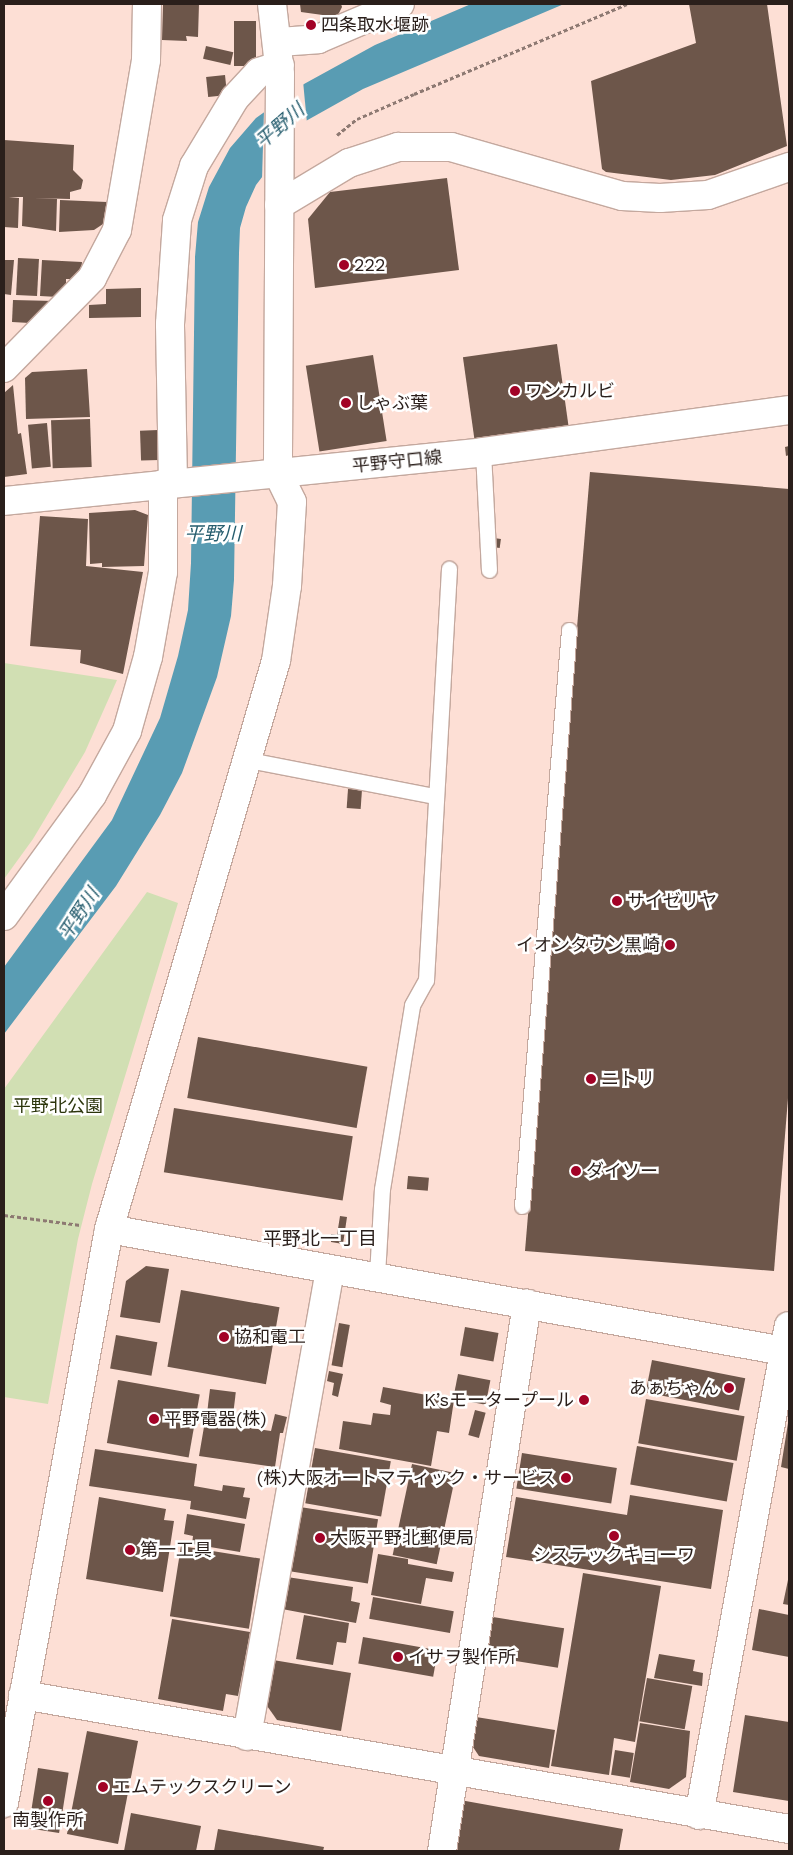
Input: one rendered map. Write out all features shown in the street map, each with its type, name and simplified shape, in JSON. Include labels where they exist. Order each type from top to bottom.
[{"type":"street","points":[[4,368],[92,278],[116,230],[146,60],[147,4]]},
{"type":"street","points":[[4,1803],[109,1229],[249,760],[276,661],[287,586],[292,502],[265,474],[286,205],[279,165],[279,60],[272,4]]},
{"type":"street","points":[[4,916],[92,795],[127,731],[148,657],[163,572],[173,482],[170,324],[177,220],[194,166],[235,98],[259,72],[318,39],[400,4]]},
{"type":"street","points":[[286,205],[349,163],[398,147],[451,147],[622,196],[660,198],[708,195],[755,181],[789,167]]},
{"type":"street","name":"平野守口線","points":[[4,501],[173,482],[483,452],[789,410]]},
{"type":"street","points":[[109,1229],[330,1270],[377,1275],[527,1304],[787,1343],[699,1814]]},
{"type":"street","points":[[248,1736],[330,1270]]},
{"type":"street","points":[[442,1851],[456,1773],[527,1304]]},
{"type":"street","points":[[23,1696],[456,1773],[789,1829]]},
{"type":"lane","points":[[483,452],[490,570]]},
{"type":"lane","points":[[377,1275],[382,1189],[412,1005],[426,980],[449,568]]},
{"type":"lane","points":[[522,1206],[569,630]]},
{"type":"lane","points":[[249,760],[435,796]]},
{"type":"path","points":[[334,138],[357,119],[627,4]]},
{"type":"path","points":[[4,1215],[109,1229]]},
{"type":"green space","points":[[4,663],[117,680],[85,752],[33,839],[4,879]]},
{"type":"green space","name":"平野北公園","points":[[147,892],[178,903],[92,1184],[78,1239],[48,1404],[4,1397],[4,1089]]},
{"type":"water","name":"平野川","points":[[471,4],[564,4],[363,89],[304,122],[256,185],[246,207],[240,228],[239,253],[234,580],[231,616],[217,677],[182,773],[160,815],[116,886],[4,1034],[4,967],[112,820],[160,718],[178,656],[188,610],[191,563],[195,257],[198,222],[209,187],[230,148],[256,118],[304,84],[375,45]]},
{"type":"pier","points":[[303,81],[307,123],[262,180],[264,110]]},
{"type":"building","points":[[163,4],[199,4],[198,37],[186,36],[187,41],[162,40]]},
{"type":"building","points":[[300,4],[341,4],[342,7],[337,17],[301,12]]},
{"type":"building","points":[[689,4],[767,4],[787,146],[715,175],[671,180],[606,172],[602,169],[591,81],[696,43]]},
{"type":"building","points":[[234,21],[256,21],[256,66],[234,66]]},
{"type":"building","points":[[206,46],[233,52],[230,65],[203,59]]},
{"type":"building","points":[[225,75],[227,95],[208,97],[206,77]]},
{"type":"building","points":[[4,140],[74,145],[73,170],[83,180],[81,189],[70,192],[70,199],[34,198],[57,199],[56,231],[22,226],[23,197],[9,197],[19,198],[18,228],[4,227]]},
{"type":"building","points":[[447,178],[459,270],[315,288],[308,219],[330,192]]},
{"type":"building","points":[[60,200],[107,202],[106,222],[94,230],[59,232]]},
{"type":"building","points":[[18,258],[39,259],[37,296],[16,295]]},
{"type":"building","points":[[4,260],[14,260],[11,295],[4,294]]},
{"type":"building","points":[[42,260],[82,262],[81,272],[74,279],[66,279],[66,289],[58,297],[40,296]]},
{"type":"building","points":[[141,288],[141,317],[89,318],[89,305],[106,304],[106,289]]},
{"type":"building","points":[[13,300],[54,301],[30,323],[12,322]]},
{"type":"building","name":"ワンカルビ","points":[[557,344],[569,426],[474,439],[463,357]]},
{"type":"building","name":"しゃぶ葉","points":[[373,355],[387,441],[319,452],[306,366]]},
{"type":"building","points":[[87,369],[90,417],[26,419],[25,378],[32,372]]},
{"type":"building","points":[[13,385],[18,434],[21,433],[27,474],[4,477],[4,393]]},
{"type":"building","points":[[90,419],[92,467],[53,468],[51,420]]},
{"type":"building","points":[[47,423],[51,467],[32,468],[28,425]]},
{"type":"building","points":[[158,430],[159,460],[141,461],[140,431]]},
{"type":"building","points":[[789,446],[789,455],[786,456],[785,447]]},
{"type":"building","name":"イオンタウン黒崎","points":[[590,472],[789,489],[789,1086],[774,1271],[525,1251]]},
{"type":"building","points":[[135,510],[148,515],[144,566],[102,567],[102,563],[90,564],[89,513]]},
{"type":"building","points":[[40,516],[88,519],[86,566],[143,572],[123,674],[80,663],[81,650],[30,646]]},
{"type":"building","points":[[494,538],[501,539],[500,548],[493,547]]},
{"type":"building","points":[[348,789],[362,790],[361,809],[347,808]]},
{"type":"building","points":[[198,1037],[367,1067],[357,1128],[187,1098]]},
{"type":"building","points":[[174,1108],[353,1136],[343,1201],[164,1172]]},
{"type":"building","points":[[408,1176],[429,1178],[428,1191],[407,1189]]},
{"type":"building","points":[[340,1216],[347,1217],[343,1244],[331,1242],[331,1234],[337,1235]]},
{"type":"building","points":[[146,1266],[169,1269],[160,1323],[120,1317],[126,1281]]},
{"type":"building","name":"協和電工","points":[[181,1290],[279,1307],[266,1384],[167,1367]]},
{"type":"building","points":[[339,1323],[350,1325],[342,1367],[332,1365]]},
{"type":"building","points":[[465,1327],[498,1333],[493,1361],[460,1356]]},
{"type":"building","points":[[116,1335],[157,1342],[151,1376],[110,1368]]},
{"type":"building","points":[[652,1360],[745,1378],[739,1411],[646,1392]]},
{"type":"building","points":[[329,1371],[343,1374],[338,1397],[332,1395],[334,1383],[327,1381]]},
{"type":"building","points":[[458,1374],[490,1380],[486,1405],[453,1399]]},
{"type":"building","name":"平野電器(株)","points":[[118,1380],[200,1394],[189,1457],[107,1443]]},
{"type":"building","points":[[383,1387],[454,1400],[449,1433],[437,1431],[431,1466],[339,1449],[343,1421],[371,1425],[373,1413],[390,1415],[391,1405],[380,1402]]},
{"type":"building","points":[[210,1389],[236,1392],[232,1423],[206,1420]]},
{"type":"building","points":[[646,1399],[744,1416],[737,1461],[638,1443]]},
{"type":"building","points":[[475,1410],[486,1413],[479,1438],[468,1435]]},
{"type":"building","points":[[275,1414],[287,1417],[283,1433],[280,1433],[275,1467],[199,1456],[205,1421],[271,1431]]},
{"type":"building","points":[[789,1423],[789,1469],[781,1467]]},
{"type":"building","points":[[637,1446],[734,1463],[727,1501],[630,1484]]},
{"type":"building","points":[[315,1448],[391,1461],[381,1517],[305,1503]]},
{"type":"building","points":[[95,1449],[197,1464],[194,1486],[222,1491],[223,1485],[245,1488],[243,1497],[250,1498],[246,1519],[190,1509],[191,1501],[89,1486]]},
{"type":"building","name":"(株)大阪オートマティック・サービス","points":[[522,1453],[617,1468],[611,1504],[516,1489]]},
{"type":"building","points":[[412,1464],[456,1473],[437,1564],[393,1555]]},
{"type":"building","name":"システックキョーワ","points":[[630,1495],[723,1510],[711,1589],[506,1557],[516,1497],[627,1515]]},
{"type":"building","name":"第一工具","points":[[99,1497],[166,1509],[164,1520],[174,1521],[163,1592],[86,1579]]},
{"type":"building","points":[[300,1507],[378,1519],[368,1584],[290,1571]]},
{"type":"building","points":[[187,1514],[245,1524],[240,1552],[192,1544],[193,1536],[184,1534]]},
{"type":"building","points":[[181,1546],[260,1559],[249,1629],[170,1616]]},
{"type":"building","points":[[378,1554],[408,1559],[408,1564],[454,1572],[452,1582],[426,1578],[421,1604],[371,1595]]},
{"type":"building","points":[[583,1573],[661,1586],[635,1742],[614,1738],[609,1775],[551,1766]]},
{"type":"building","points":[[789,1575],[789,1605],[783,1604]]},
{"type":"building","points":[[287,1577],[353,1587],[351,1601],[360,1603],[356,1623],[282,1609]]},
{"type":"building","points":[[373,1597],[454,1611],[450,1633],[369,1619]]},
{"type":"building","points":[[759,1609],[789,1615],[789,1657],[752,1650]]},
{"type":"building","points":[[304,1615],[349,1623],[346,1643],[337,1642],[333,1665],[296,1659]]},
{"type":"building","points":[[493,1617],[564,1628],[558,1668],[487,1657]]},
{"type":"building","points":[[172,1619],[250,1632],[238,1696],[226,1694],[223,1711],[158,1699]]},
{"type":"building","name":"イサヲ製作所","points":[[363,1637],[438,1650],[433,1677],[358,1664]]},
{"type":"building","points":[[659,1654],[695,1660],[693,1671],[703,1673],[702,1686],[654,1678]]},
{"type":"building","points":[[273,1660],[351,1673],[341,1731],[277,1720],[265,1703]]},
{"type":"building","points":[[647,1678],[692,1686],[685,1729],[639,1721]]},
{"type":"building","points":[[745,1715],[789,1722],[789,1801],[733,1792]]},
{"type":"building","points":[[476,1717],[555,1730],[549,1768],[479,1756],[471,1744]]},
{"type":"building","points":[[640,1723],[690,1731],[686,1777],[669,1789],[630,1782]]},
{"type":"building","name":"エムテックスクリーン","points":[[87,1731],[138,1741],[118,1844],[67,1834]]},
{"type":"building","points":[[615,1750],[634,1753],[630,1778],[611,1775]]},
{"type":"building","name":"南製作所","points":[[38,1768],[69,1773],[59,1833],[28,1828]]},
{"type":"building","points":[[460,1800],[623,1829],[619,1851],[451,1851]]},
{"type":"building","points":[[131,1813],[201,1826],[196,1851],[124,1851]]},
{"type":"building","points":[[218,1829],[324,1847],[323,1851],[214,1851]]},
{"type":"place","name":"四条取水堰跡","points":[[311,25]]},
{"type":"place","name":"222","points":[[344,265]]},
{"type":"place","name":"ワンカルビ","points":[[515,391]]},
{"type":"place","name":"しゃぶ葉","points":[[346,403]]},
{"type":"place","name":"サイゼリヤ","points":[[617,901]]},
{"type":"place","name":"イオンタウン黒崎","points":[[670,945]]},
{"type":"place","name":"ニトリ","points":[[591,1079]]},
{"type":"place","name":"ダイソー","points":[[576,1171]]},
{"type":"place","name":"協和電工","points":[[224,1337]]},
{"type":"place","name":"あぁちゃん","points":[[729,1388]]},
{"type":"place","name":"K’sモータープール","points":[[584,1400]]},
{"type":"place","name":"平野電器(株)","points":[[154,1419]]},
{"type":"place","name":"(株)大阪オートマティック・サービス","points":[[566,1478]]},
{"type":"place","name":"システックキョーワ","points":[[614,1536]]},
{"type":"place","name":"大阪平野北郵便局","points":[[320,1538]]},
{"type":"place","name":"第一工具","points":[[130,1550]]},
{"type":"place","name":"イサヲ製作所","points":[[398,1657]]},
{"type":"place","name":"エムテックスクリーン","points":[[103,1787]]},
{"type":"place","name":"南製作所","points":[[48,1801]]},
{"type":"district","name":"平野北一丁目","points":[[320,1239]]}]
